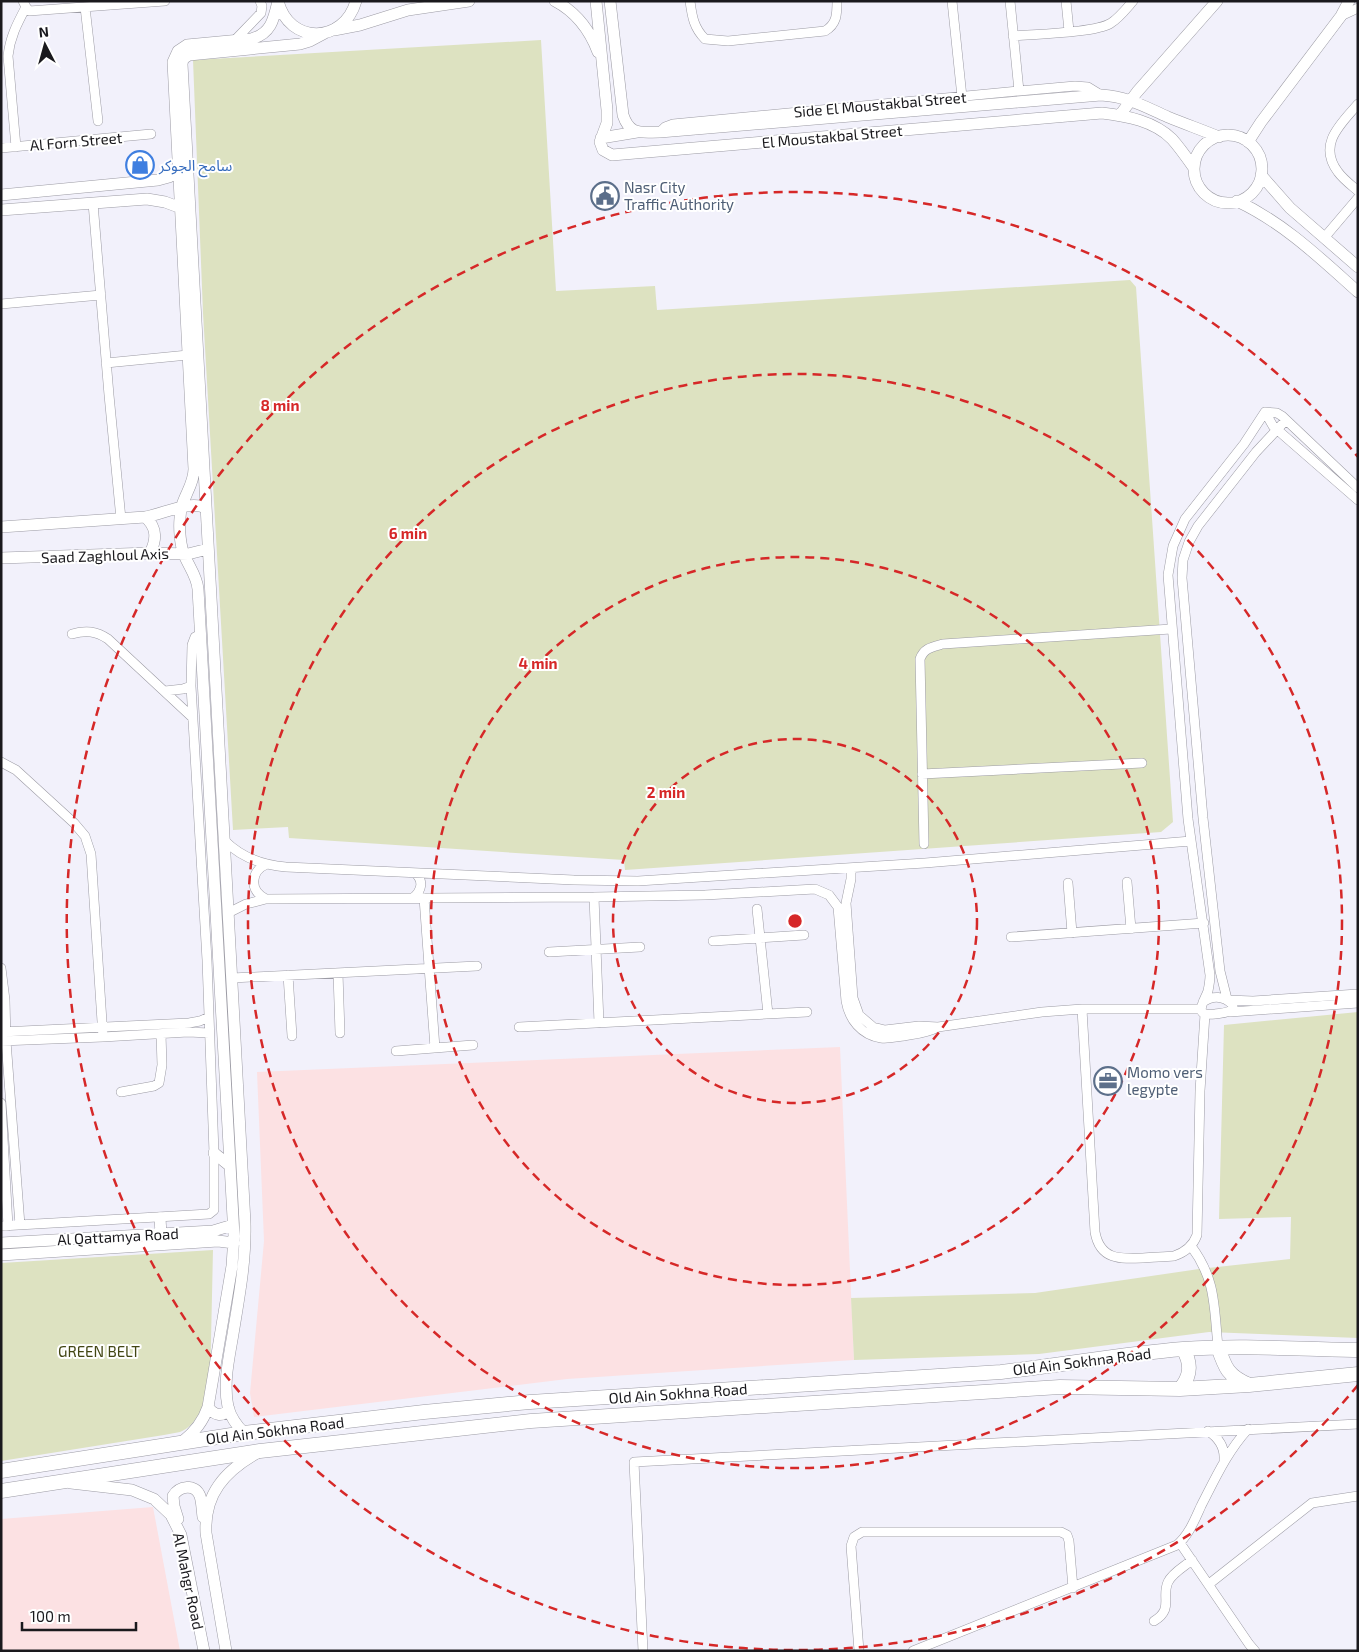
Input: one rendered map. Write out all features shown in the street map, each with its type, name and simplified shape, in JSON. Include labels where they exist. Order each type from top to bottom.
[{"type":"main road","points":[[1218,1347],[1226,1368],[1231,1375],[1249,1385]]},
{"type":"main road","name":"Old Ain Sokhna Road","points":[[1,1471],[244,1433],[530,1402],[1001,1372],[1183,1349],[1270,1347],[1358,1350]]},
{"type":"main road","points":[[1180,1389],[1186,1382],[1190,1365],[1188,1356],[1183,1349]]},
{"type":"main road","name":"Old Ain Sokhna Road","points":[[1,1491],[260,1451],[540,1420],[1060,1387],[1180,1389],[1249,1385],[1358,1374]]},
{"type":"street","points":[[24,4],[29,11],[165,1]]},
{"type":"street","points":[[235,40],[261,13],[262,6],[260,1]]},
{"type":"street","points":[[182,1442],[195,1430],[208,1407],[232,1266],[234,1242],[198,584],[183,553],[180,519],[181,508],[192,484],[194,474],[173,62],[174,56],[180,48],[187,45],[256,38],[268,30],[273,23],[278,1]]},
{"type":"street","points":[[278,1],[284,16],[290,23],[307,33],[329,32],[360,26],[408,10],[469,1]]},
{"type":"street","points":[[244,1433],[232,1418],[228,1409],[226,1390],[227,1371],[244,1268],[246,1238],[183,61],[189,55],[300,44],[310,41],[329,32],[348,18],[354,10],[356,1]]},
{"type":"street","points":[[555,1],[583,24],[590,34],[602,60]]},
{"type":"street","points":[[596,1],[607,123],[601,138]]},
{"type":"street","points":[[610,1],[623,115],[630,129],[637,132]]},
{"type":"street","points":[[690,1],[693,19],[705,39],[728,41],[825,31],[836,19],[837,1]]},
{"type":"street","points":[[952,1],[962,97]]},
{"type":"street","points":[[1010,1],[1019,91]]},
{"type":"street","points":[[1066,1],[1068,31]]},
{"type":"street","points":[[1014,36],[1094,28],[1111,24],[1133,1]]},
{"type":"street","points":[[1120,115],[1209,6],[1217,1]]},
{"type":"street","points":[[1248,142],[1341,16],[1349,1]]},
{"type":"street","points":[[16,147],[8,56],[12,33],[24,4]]},
{"type":"street","points":[[85,8],[98,120]]},
{"type":"street","points":[[1341,16],[1358,8]]},
{"type":"street","name":"Side El Moustakbal Street","points":[[660,132],[665,127],[673,124],[1076,86],[1088,87],[1101,95]]},
{"type":"street","name":"El Moustakbal Street","points":[[1194,168],[1171,138],[1154,127],[1140,120],[1120,115],[1094,113],[959,130],[907,129],[871,139],[763,149],[612,155],[603,150],[600,142],[601,138],[637,132],[660,132],[1101,95],[1131,100],[1165,116],[1219,137]]},
{"type":"street","points":[[1358,104],[1335,131],[1330,150],[1330,156],[1338,172],[1358,191]]},
{"type":"street","points":[[905,112],[907,129]]},
{"type":"street","name":"Al Forn Street","points":[[1,148],[151,134]]},
{"type":"street","points":[[1234,136],[1248,142],[1260,160],[1261,175],[1257,186],[1252,192],[1237,201],[1222,202],[1208,196],[1199,186],[1194,174],[1196,159],[1203,146],[1219,137],[1234,136]]},
{"type":"street","points":[[1,195],[158,180],[169,177],[179,171]]},
{"type":"street","points":[[1261,175],[1290,208],[1358,267]]},
{"type":"street","points":[[158,180],[164,190],[158,200]]},
{"type":"street","points":[[1324,238],[1358,198]]},
{"type":"street","points":[[1,210],[147,199],[158,200],[181,208]]},
{"type":"street","points":[[1237,201],[1283,227],[1358,292]]},
{"type":"street","points":[[93,203],[121,519]]},
{"type":"street","points":[[1,304],[101,295]]},
{"type":"street","points":[[106,363],[188,355]]},
{"type":"street","points":[[1264,412],[1277,413],[1286,420],[1358,488]]},
{"type":"street","points":[[1264,412],[1277,430],[1358,500]]},
{"type":"street","points":[[1082,1009],[1095,1232],[1098,1243],[1111,1256],[1122,1259],[1174,1256],[1191,1246],[1195,1240],[1198,1228],[1203,1009],[1210,975],[1188,819],[1171,629],[1169,560],[1178,532],[1185,519],[1244,444],[1264,412]]},
{"type":"street","points":[[1230,1012],[1234,1006],[1227,1000],[1220,971],[1203,818],[1182,578],[1189,542],[1198,526],[1256,452],[1286,420]]},
{"type":"street","points":[[1,527],[144,517],[191,505],[206,508]]},
{"type":"street","points":[[144,517],[150,522],[156,534],[150,553]]},
{"type":"street","name":"Saad Zaghloul Axis","points":[[1,558],[183,553],[199,552],[208,549]]},
{"type":"street","points":[[924,844],[920,658],[922,652],[927,648],[943,644],[1171,629]]},
{"type":"street","points":[[72,634],[82,631],[100,634],[108,639],[193,718]]},
{"type":"street","points":[[1,1103],[4,1226],[160,1218],[212,1213],[215,1206],[210,1033],[191,686],[192,645],[195,637],[201,634]]},
{"type":"street","points":[[164,691],[191,686]]},
{"type":"street","points":[[1,762],[16,770],[41,792],[79,828],[87,841],[91,854],[103,1033]]},
{"type":"street","points":[[922,774],[1142,763]]},
{"type":"street","points":[[1188,819],[1193,815],[1203,818]]},
{"type":"street","points":[[225,841],[244,856],[267,864],[286,867],[638,881],[851,868],[1191,841]]},
{"type":"street","points":[[1193,851],[1200,854],[1207,848]]},
{"type":"street","points":[[266,899],[256,891],[253,883],[257,871],[267,864]]},
{"type":"street","points":[[851,868],[851,879],[847,896],[853,998],[859,1016],[873,1027],[885,1030],[919,1026],[938,1027],[1042,1012],[1082,1009],[1203,1009],[1230,1012],[1358,1004]]},
{"type":"street","points":[[413,898],[419,893],[421,886],[420,878],[414,873]]},
{"type":"street","points":[[1068,882],[1072,933]]},
{"type":"street","points":[[1128,882],[1131,929]]},
{"type":"street","points":[[228,913],[246,904],[266,899],[594,898],[705,895],[815,889],[825,892],[833,898],[839,913],[847,1007],[855,1023],[870,1034],[882,1038],[920,1034],[938,1027]]},
{"type":"street","points":[[833,898],[847,896]]},
{"type":"street","points":[[424,898],[435,1048]]},
{"type":"street","points":[[594,898],[600,1023]]},
{"type":"street","points":[[758,909],[768,1014]]},
{"type":"street","points":[[1011,937],[1204,923]]},
{"type":"street","points":[[713,941],[804,935]]},
{"type":"street","points":[[549,952],[640,947]]},
{"type":"street","points":[[232,978],[478,966]]},
{"type":"street","points":[[1,968],[5,1000],[4,1036],[20,1225]]},
{"type":"street","points":[[338,973],[340,1033]]},
{"type":"street","points":[[288,975],[292,1036]]},
{"type":"street","points":[[1203,1009],[1211,998],[1253,1001],[1358,994]]},
{"type":"street","points":[[519,1028],[808,1012]]},
{"type":"street","points":[[103,1033],[194,1022],[209,1017]]},
{"type":"street","points":[[4,1036],[103,1033],[210,1033]]},
{"type":"street","points":[[121,1092],[154,1086],[159,1083],[162,1065],[161,1034]]},
{"type":"street","points":[[396,1051],[473,1045]]},
{"type":"street","points":[[214,1153],[230,1166]]},
{"type":"street","points":[[160,1218],[161,1234]]},
{"type":"street","name":"Al Qattamya Road","points":[[1,1243],[213,1231],[233,1225]]},
{"type":"street","name":"Al Qattamya Road","points":[[1,1255],[234,1242]]},
{"type":"street","points":[[1191,1246],[1200,1258],[1210,1280],[1218,1347]]},
{"type":"street","points":[[208,1407],[214,1414],[218,1415],[226,1412],[228,1409]]},
{"type":"street","points":[[643,1651],[634,1462],[1358,1424]]},
{"type":"street","points":[[913,1651],[1170,1550],[1180,1543],[1187,1534],[1224,1460],[1248,1429]]},
{"type":"street","points":[[1208,1431],[1220,1441],[1224,1450],[1224,1460]]},
{"type":"street","name":"Al Mahgr Road","points":[[226,1651],[206,1533],[208,1509],[217,1487],[236,1467],[260,1451]]},
{"type":"street","name":"Al Mahgr Road","points":[[57,1482],[132,1490],[154,1499],[167,1510],[182,1535],[204,1651]]},
{"type":"street","points":[[182,1535],[172,1501],[176,1492],[184,1487],[194,1489],[200,1496],[206,1533]]},
{"type":"street","points":[[1209,1584],[1312,1503],[1358,1496]]},
{"type":"street","points":[[859,1651],[852,1546],[854,1537],[862,1532],[1061,1532],[1068,1538],[1073,1588]]},
{"type":"street","points":[[1180,1543],[1255,1651]]},
{"type":"street","points":[[1154,1621],[1164,1613],[1169,1580],[1192,1560]]},
{"type":"shaded area","points":[[840,1047],[854,1360],[567,1379],[254,1417],[250,1393],[264,1241],[257,1072]]},
{"type":"shaded area","points":[[153,1507],[180,1651],[1,1651],[1,1519]]},
{"type":"green space","points":[[541,40],[556,291],[655,286],[657,310],[1130,280],[1136,287],[1173,822],[1161,832],[625,870],[624,860],[289,838],[288,827],[233,830],[203,313],[193,60]]},
{"type":"green space","points":[[1358,1012],[1358,1338],[1209,1332],[1039,1354],[854,1360],[851,1298],[1035,1293],[1199,1269],[1290,1259],[1291,1217],[1219,1219],[1224,1025]]},
{"type":"green space","name":"GREEN BELT","points":[[213,1250],[210,1386],[200,1412],[192,1424],[180,1432],[1,1461],[1,1263]]},
{"type":"place","name":"سامح الجوكر","points":[[140,165]]},
{"type":"place","name":"Nasr City Traffic Authority","points":[[605,196]]},
{"type":"place","name":"Momo vers legypte","points":[[1108,1081]]}]
